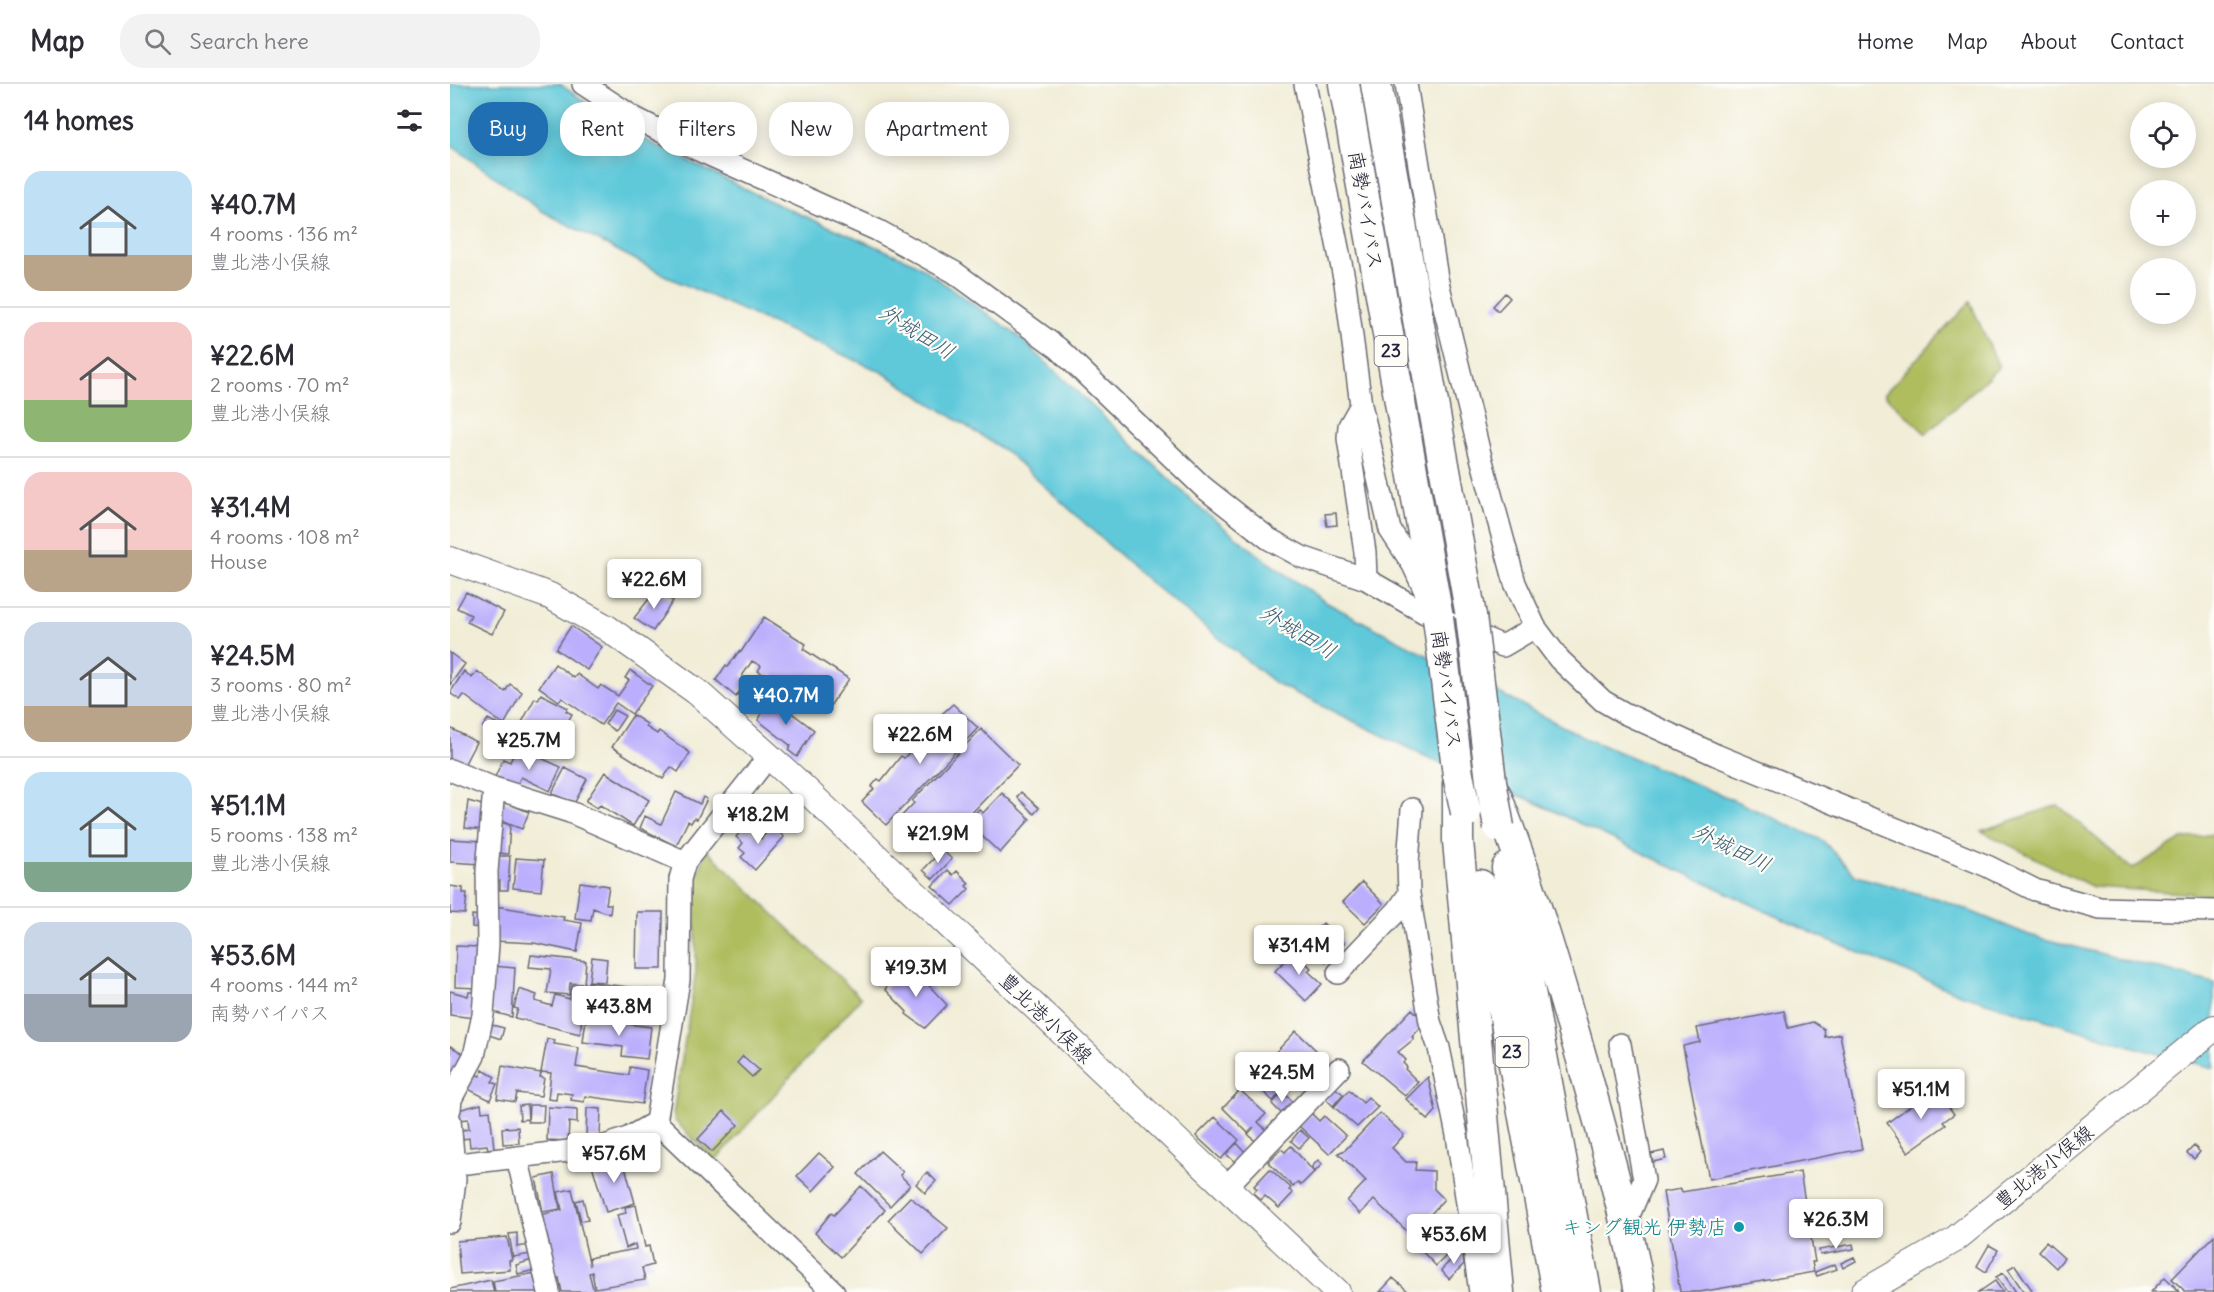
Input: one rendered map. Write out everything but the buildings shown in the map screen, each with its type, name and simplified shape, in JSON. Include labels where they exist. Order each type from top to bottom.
[{"type":"highway","name":"南勢バイパス","points":[[1344,84],[1438,618],[1458,775],[1557,1292]]},
{"type":"highway","name":"南勢バイパス","points":[[1376,84],[1471,616],[1491,781],[1586,1292]]},
{"type":"highway","points":[[1458,775],[1458,841],[1499,1292]]},
{"type":"highway","points":[[1491,781],[1516,845],[1558,974],[1627,1220],[1640,1292]]},
{"type":"main road","name":"豊北港小俣線","points":[[450,560],[550,596],[607,628],[697,692],[769,756],[1338,1292]]},
{"type":"main road","name":"豊北港小俣線","points":[[1864,1292],[1954,1240],[2214,1028]]},
{"type":"street","points":[[583,84],[634,118],[686,144],[877,230],[954,272],[1058,348],[1235,515],[1283,549],[1366,579],[1425,613],[1503,646],[1536,627]]},
{"type":"street","points":[[1305,84],[1345,283],[1361,405],[1390,530],[1413,565],[1438,618]]},
{"type":"street","points":[[1406,84],[1437,278],[1515,583],[1536,627],[1566,666],[1603,701],[1624,713],[1716,755],[1987,866],[2035,890],[2100,908],[2214,911]]},
{"type":"street","points":[[1361,405],[1349,426],[1348,438],[1365,552],[1366,579]]},
{"type":"street","points":[[656,1122],[679,980],[680,879],[685,862],[769,756]]},
{"type":"street","points":[[450,770],[494,788],[570,812],[685,862]]},
{"type":"street","points":[[450,1109],[451,1099],[474,1056],[483,1015],[488,944],[487,871],[494,788]]},
{"type":"street","points":[[1412,809],[1408,863],[1409,894],[1430,1022],[1439,1048],[1457,1135],[1480,1292]]},
{"type":"street","points":[[1338,973],[1398,910],[1409,894]]},
{"type":"street","points":[[1620,1044],[1644,1180],[1627,1220]]},
{"type":"street","points":[[1225,1188],[1339,1069]]},
{"type":"street","points":[[450,1120],[451,1164],[455,1179],[450,1222]]},
{"type":"street","points":[[451,1164],[602,1147],[628,1138],[656,1122]]},
{"type":"street","points":[[656,1122],[834,1292]]},
{"type":"street","points":[[517,1157],[549,1292]]},
{"type":"green space","points":[[1970,302],[1999,367],[1926,434],[1884,394]]},
{"type":"green space","points":[[2058,805],[2132,869],[2182,839],[2214,834],[2214,895],[2093,887],[1981,831]]},
{"type":"green space","points":[[707,850],[861,998],[715,1161],[676,1122],[673,1114],[696,972],[695,882]]},
{"type":"water","name":"外城田川","points":[[450,84],[560,84],[585,102],[560,102],[560,156],[645,156],[645,140],[657,146],[657,156],[678,156],[774,203],[915,263],[1017,335],[1202,510],[1268,562],[1327,603],[1585,738],[1729,798],[1822,840],[1856,876],[1945,901],[2029,935],[2214,983],[2214,1068],[2141,1049],[1960,994],[1812,933],[1530,800],[1427,757],[1275,683],[1147,580],[1007,452],[882,372],[672,279],[542,211],[450,145]]},
{"type":"place","name":"キング観光 伊勢店","points":[[1739,1227]]}]
